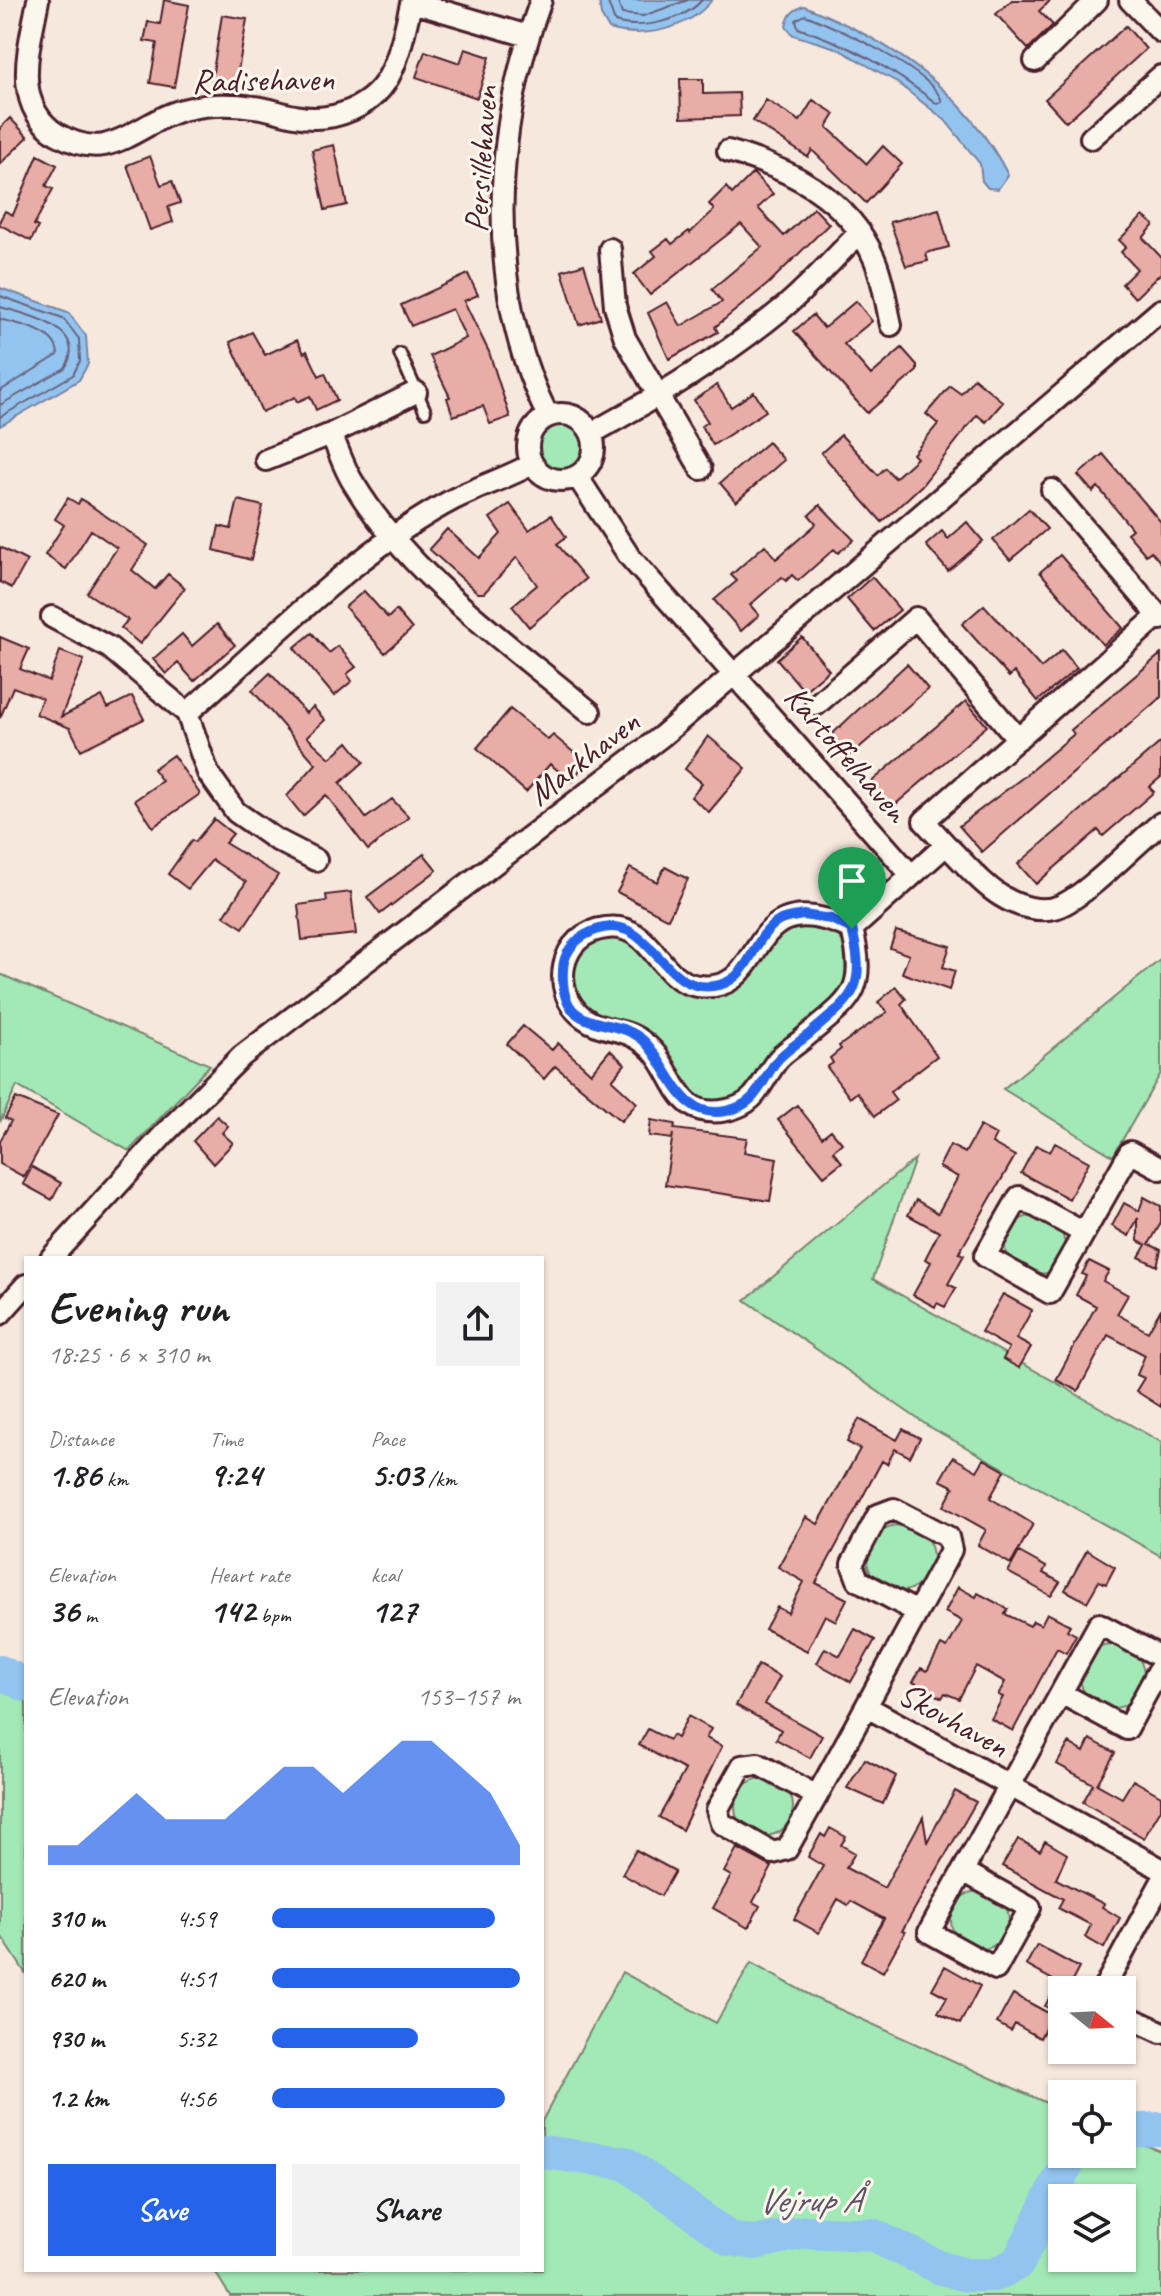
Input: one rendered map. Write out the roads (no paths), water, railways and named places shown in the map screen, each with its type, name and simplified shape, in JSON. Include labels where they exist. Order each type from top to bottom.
[{"type":"street","name":"Radisehaven","points":[[38,0],[26,69],[30,104],[48,128],[72,142],[93,145],[119,140],[186,109],[227,105],[257,107],[315,118],[337,116],[361,106],[378,92],[392,71],[412,1],[528,36]]},
{"type":"street","name":"Persillehaven","points":[[541,0],[515,82],[504,163],[504,242],[515,319],[535,391],[548,416]]},
{"type":"street","points":[[1035,61],[1097,0]]},
{"type":"street","points":[[1130,0],[1161,32]]},
{"type":"street","points":[[1091,138],[1161,76]]},
{"type":"street","points":[[728,151],[786,171],[823,193],[860,232],[876,260],[891,325]]},
{"type":"street","points":[[592,433],[659,397],[711,363],[785,307],[860,232]]},
{"type":"street","points":[[610,249],[615,306],[625,338],[701,469]]},
{"type":"street","name":"Markhaven","points":[[53,1256],[166,1132],[242,1056],[652,744],[1161,310]]},
{"type":"street","points":[[266,460],[421,401]]},
{"type":"street","points":[[574,415],[592,433],[593,458],[577,476],[556,480],[542,474],[532,464],[527,448],[530,432],[548,416],[574,415]]},
{"type":"street","points":[[331,434],[352,483],[392,539],[429,577],[590,712]]},
{"type":"street","points":[[187,713],[342,577],[392,539],[454,500],[532,464]]},
{"type":"street","points":[[577,476],[629,556],[736,674]]},
{"type":"street","name":"Kartoffelhaven","points":[[1052,490],[1159,617],[924,821],[998,895],[1022,906],[1039,909],[1060,906],[1080,892],[1161,823]]},
{"type":"street","points":[[52,617],[110,648],[187,713],[208,773],[236,812],[275,839],[316,860]]},
{"type":"street","name":"Kartoffelhaven","points":[[816,705],[916,618],[1018,739]]},
{"type":"street","name":"Kartoffelhaven","points":[[736,674],[911,875]]},
{"type":"street","name":"Kartoffelhaven","points":[[852,929],[946,845]]},
{"type":"street","points":[[803,915],[831,919],[852,929],[860,965],[857,984],[846,1003],[776,1062],[757,1096],[723,1111],[708,1111],[682,1098],[673,1089],[658,1056],[641,1038],[587,1021],[573,1009],[562,980],[563,963],[572,945],[605,928],[630,930],[646,941],[666,968],[697,986],[731,981],[745,967],[766,932],[781,920],[803,915]]},
{"type":"street","points":[[1084,1233],[1019,1197],[985,1256],[1050,1293],[1130,1152],[1161,1169]]},
{"type":"street","points":[[0,1314],[24,1287]]},
{"type":"street","name":"Skovhaven","points":[[817,1796],[758,1764],[742,1766],[717,1810],[721,1823],[773,1853],[787,1849],[817,1796],[867,1707],[951,1550],[948,1537],[894,1509],[878,1515],[852,1564],[858,1580],[917,1612]]},
{"type":"street","name":"Skovhaven","points":[[963,1871],[1030,1908],[996,1969],[929,1932],[1099,1624],[1161,1657]]},
{"type":"street","points":[[1061,1693],[1127,1729],[1161,1666]]},
{"type":"street","name":"Skovhaven","points":[[867,1707],[1161,1869]]},
{"type":"street","points":[[1111,1976],[1161,1883]]},
{"type":"street","points":[[1136,2020],[1161,2032]]},
{"type":"lane","points":[[400,354],[421,401]]},
{"type":"water","points":[[599,0],[712,0],[679,25],[637,33],[609,29],[601,15]]},
{"type":"water","points":[[804,6],[895,52],[947,93],[970,118],[1008,175],[998,189],[988,188],[982,181],[980,164],[945,120],[895,81],[836,48],[793,35],[786,26],[788,19],[794,11]]},
{"type":"water","points":[[0,288],[68,312],[86,336],[88,364],[79,380],[0,426]]},
{"type":"waterway","name":"Vejrup Å","points":[[0,1672],[24,1684]]},
{"type":"waterway","name":"Vejrup Å","points":[[1136,2130],[1161,2129]]},
{"type":"waterway","name":"Vejrup Å","points":[[544,2152],[625,2163],[730,2239],[755,2243],[805,2232],[872,2235],[941,2268],[966,2275],[994,2275],[1018,2263],[1065,2168]]}]
